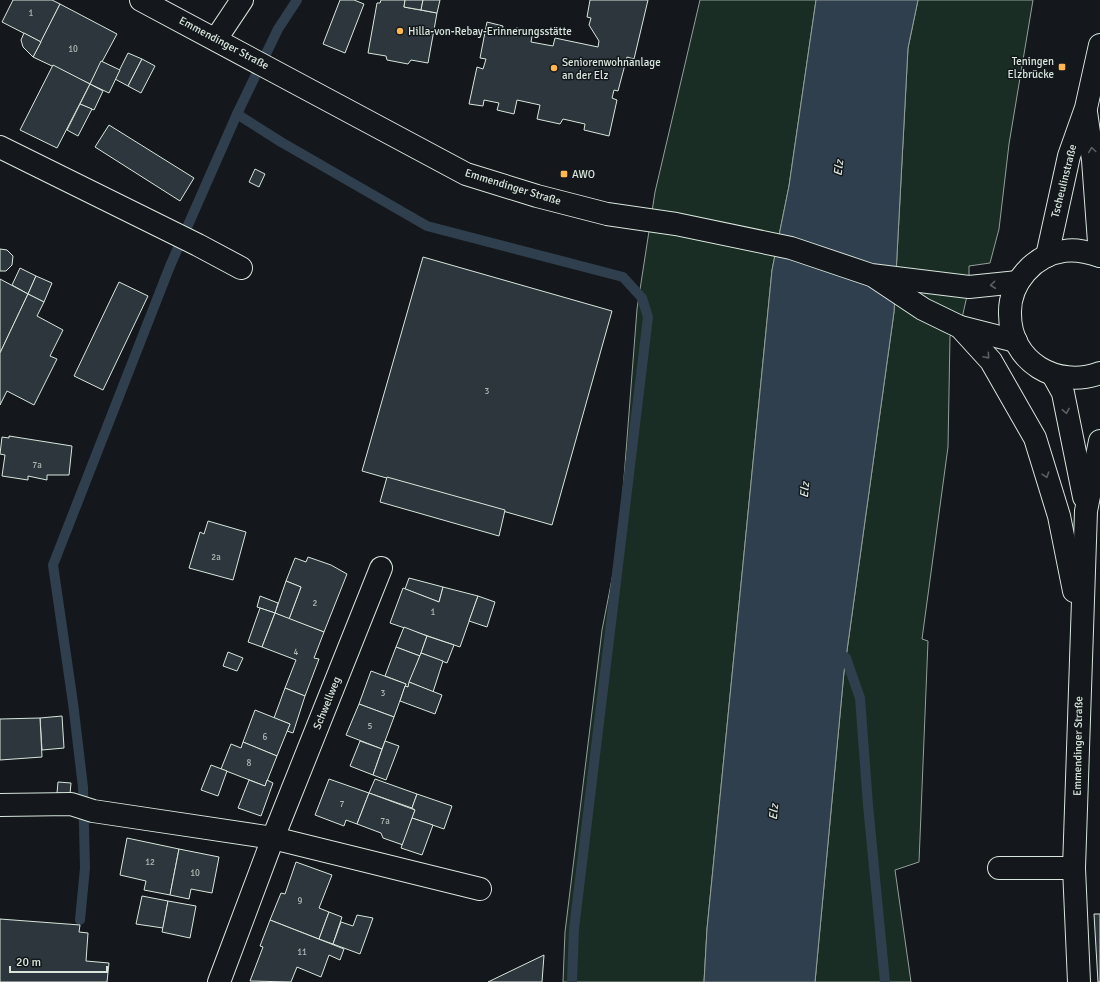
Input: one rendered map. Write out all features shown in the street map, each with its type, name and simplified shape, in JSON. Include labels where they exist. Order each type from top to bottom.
[{"type":"street","name":"Emmendinger Straße","points":[[141,0],[466,174],[537,196],[607,214],[676,224],[791,248],[871,274],[968,287],[1018,282]]},
{"type":"street","points":[[216,39],[242,0]]},
{"type":"street","name":"Tscheulinstraße","points":[[1047,256],[1069,156],[1086,108],[1100,45]]},
{"type":"street","name":"Tscheulinstraße","points":[[1086,108],[1094,160],[1100,256]]},
{"type":"street","points":[[0,147],[198,245],[241,268]]},
{"type":"street","points":[[1100,256],[1082,250],[1071,250],[1047,256],[1028,270],[1018,282],[1012,297],[1010,313],[1011,328],[1016,341],[1024,354],[1039,368],[1053,375],[1072,379],[1100,373]]},
{"type":"street","name":"Emmendinger Straße","points":[[871,274],[923,309],[960,328],[1016,341]]},
{"type":"street","points":[[960,328],[991,361],[1035,438],[1059,516],[1082,629]]},
{"type":"street","name":"Emmendinger Straße","points":[[1053,375],[1063,393],[1086,511]]},
{"type":"street","name":"Emmendinger Straße","points":[[1078,982],[1074,868],[1086,511],[1100,441]]},
{"type":"street","name":"Schwellweg","points":[[219,982],[273,838],[381,568]]},
{"type":"street","points":[[0,805],[71,804],[93,811],[273,838],[480,889]]},
{"type":"street","points":[[999,868],[1074,868]]},
{"type":"green space","points":[[700,0],[816,0],[789,186],[772,270],[707,929],[704,982],[563,982],[565,932],[602,630],[619,543],[637,309],[655,192]]},
{"type":"green space","points":[[918,0],[1033,0],[1009,144],[999,229],[990,263],[969,266],[969,287],[960,327],[950,336],[948,447],[922,639],[928,641],[919,862],[895,870],[911,982],[815,982],[844,672],[894,312],[908,48]]},
{"type":"water","name":"Elz","points":[[816,0],[918,0],[908,48],[894,312],[844,672],[815,982],[704,982],[707,929],[772,270],[789,186]]},
{"type":"building","points":[[13,0],[52,0],[60,4],[41,42],[2,22]]},
{"type":"building","points":[[340,0],[354,0],[364,4],[345,53],[323,44]]},
{"type":"building","points":[[381,0],[405,0],[404,7],[437,13],[428,63],[411,60],[408,64],[387,60],[386,56],[368,53],[377,3],[380,3]]},
{"type":"building","points":[[405,0],[423,0],[421,10],[404,7]]},
{"type":"building","points":[[423,0],[440,0],[437,13],[421,10]]},
{"type":"building","name":"Seniorenwohnanlage an der Elz","points":[[590,0],[648,0],[634,59],[627,57],[618,91],[614,90],[612,98],[617,100],[609,136],[584,130],[585,124],[563,119],[560,124],[537,119],[540,105],[517,100],[514,114],[497,110],[499,103],[484,100],[483,106],[469,104],[477,67],[483,69],[486,59],[480,58],[487,22],[503,26],[502,32],[515,35],[516,28],[533,31],[531,42],[553,46],[555,38],[598,47],[599,41],[589,25],[591,18],[587,17]]},
{"type":"building","points":[[60,4],[117,34],[90,84],[33,57]]},
{"type":"building","points":[[24,33],[41,42],[33,57],[23,47],[21,40]]},
{"type":"building","points":[[128,53],[142,59],[128,86],[115,79]]},
{"type":"building","points":[[142,59],[155,66],[141,93],[128,86]]},
{"type":"building","points":[[101,61],[120,70],[109,93],[90,84]]},
{"type":"building","points":[[53,65],[90,84],[57,148],[20,130]]},
{"type":"building","points":[[90,84],[103,91],[94,110],[80,104]]},
{"type":"building","points":[[80,104],[92,109],[78,136],[67,130]]},
{"type":"building","points":[[109,125],[194,178],[180,201],[95,147]]},
{"type":"building","points":[[255,169],[265,174],[259,187],[249,182]]},
{"type":"building","points":[[0,249],[7,250],[13,256],[12,265],[6,271],[0,271]]},
{"type":"building","points":[[423,257],[612,311],[552,525],[362,471]]},
{"type":"building","points":[[20,268],[36,276],[28,294],[12,285]]},
{"type":"building","points":[[36,276],[52,283],[44,302],[28,294]]},
{"type":"building","points":[[0,279],[28,294],[0,353]]},
{"type":"building","points":[[119,282],[148,296],[103,390],[74,376]]},
{"type":"building","points":[[28,294],[44,302],[37,316],[63,330],[50,356],[57,359],[34,405],[7,391],[0,405],[0,353]]},
{"type":"building","points":[[9,436],[72,446],[69,475],[47,475],[47,480],[28,476],[28,480],[2,476],[5,455],[0,454],[2,437],[9,438]]},
{"type":"building","points":[[387,477],[505,510],[499,536],[380,502]]},
{"type":"building","points":[[208,521],[246,532],[233,580],[189,568],[200,532],[204,534]]},
{"type":"building","points":[[308,557],[331,565],[347,574],[324,632],[289,619],[301,587],[286,581],[295,558],[306,562]]},
{"type":"building","points":[[409,578],[443,587],[439,602],[405,589]]},
{"type":"building","points":[[286,581],[301,587],[289,619],[275,613]]},
{"type":"building","points":[[443,587],[478,596],[460,647],[390,623],[403,588],[439,602]]},
{"type":"building","points":[[260,596],[278,603],[275,613],[257,607]]},
{"type":"building","points":[[478,596],[495,602],[487,627],[469,621]]},
{"type":"building","points":[[260,608],[275,613],[262,647],[248,642]]},
{"type":"building","points":[[275,613],[324,632],[314,658],[319,659],[305,696],[285,688],[296,660],[262,647]]},
{"type":"building","points":[[404,627],[427,636],[420,656],[396,647]]},
{"type":"building","points":[[427,636],[454,645],[447,663],[421,653]]},
{"type":"building","points":[[396,647],[420,656],[408,687],[405,686],[406,684],[385,676]]},
{"type":"building","points":[[228,652],[243,658],[237,671],[223,666]]},
{"type":"building","points":[[421,653],[443,661],[433,692],[409,682]]},
{"type":"building","points":[[371,671],[406,684],[394,717],[359,704]]},
{"type":"building","points":[[409,682],[442,695],[435,714],[400,701],[405,686],[408,687]]},
{"type":"building","points":[[285,688],[305,696],[293,733],[287,731],[290,724],[274,718]]},
{"type":"building","points":[[359,704],[394,717],[382,749],[346,735]]},
{"type":"building","points":[[255,710],[290,724],[277,756],[243,742]]},
{"type":"building","points":[[62,716],[64,748],[42,750],[40,718]]},
{"type":"building","points":[[40,718],[42,757],[0,760],[0,719]]},
{"type":"building","points":[[360,741],[382,749],[373,775],[350,766]]},
{"type":"building","points":[[385,741],[399,746],[386,780],[373,775]]},
{"type":"building","points":[[243,742],[277,756],[265,786],[221,769],[231,744],[241,748]]},
{"type":"building","points":[[211,765],[227,771],[218,796],[201,790]]},
{"type":"building","points":[[329,779],[369,793],[357,824],[346,820],[344,826],[315,815]]},
{"type":"building","points":[[375,779],[417,794],[412,808],[369,793]]},
{"type":"building","points":[[249,780],[265,786],[267,780],[273,783],[261,816],[238,808]]},
{"type":"building","points":[[58,782],[71,783],[70,794],[57,793]]},
{"type":"building","points":[[369,793],[415,810],[403,845],[383,838],[381,833],[357,824]]},
{"type":"building","points":[[417,794],[452,806],[444,829],[412,818],[415,810],[412,808]]},
{"type":"building","points":[[412,818],[433,825],[422,855],[401,848]]},
{"type":"building","points":[[127,838],[179,849],[170,895],[144,890],[146,881],[120,875]]},
{"type":"building","points":[[179,849],[219,857],[212,893],[191,889],[189,899],[170,895]]},
{"type":"building","points":[[296,862],[332,875],[319,908],[329,912],[319,939],[270,920],[281,893],[285,894]]},
{"type":"building","points":[[142,896],[168,901],[163,928],[136,924]]},
{"type":"building","points":[[168,901],[196,906],[190,938],[162,932]]},
{"type":"building","points":[[329,912],[342,917],[333,944],[319,939]]},
{"type":"building","points":[[1094,914],[1100,914],[1100,982],[1098,982]]},
{"type":"building","points":[[357,915],[373,918],[360,954],[333,944],[341,922],[353,926]]},
{"type":"building","points":[[0,919],[80,925],[79,932],[88,933],[86,961],[109,963],[107,982],[0,982]]},
{"type":"building","points":[[270,920],[344,949],[340,960],[329,955],[321,977],[297,967],[291,982],[250,981],[263,947],[260,946]]},
{"type":"building","points":[[544,955],[542,982],[488,982]]},
{"type":"waterway","points":[[297,0],[278,29],[237,114],[281,142],[427,226],[623,277],[642,298],[648,317],[574,929],[572,982]]},
{"type":"waterway","points":[[80,920],[85,868],[83,787],[73,703],[53,565],[170,266],[237,114]]},
{"type":"waterway","points":[[836,650],[846,658],[860,698],[868,805],[885,982]]},
{"type":"place","name":"Hilla-von-Rebay-Erinnerungsstätte","points":[[400,31]]},
{"type":"place","name":"Teningen Elzbrücke","points":[[1062,67]]},
{"type":"place","name":"Seniorenwohnanlage an der Elz","points":[[554,68]]},
{"type":"place","name":"AWO","points":[[564,174]]}]
